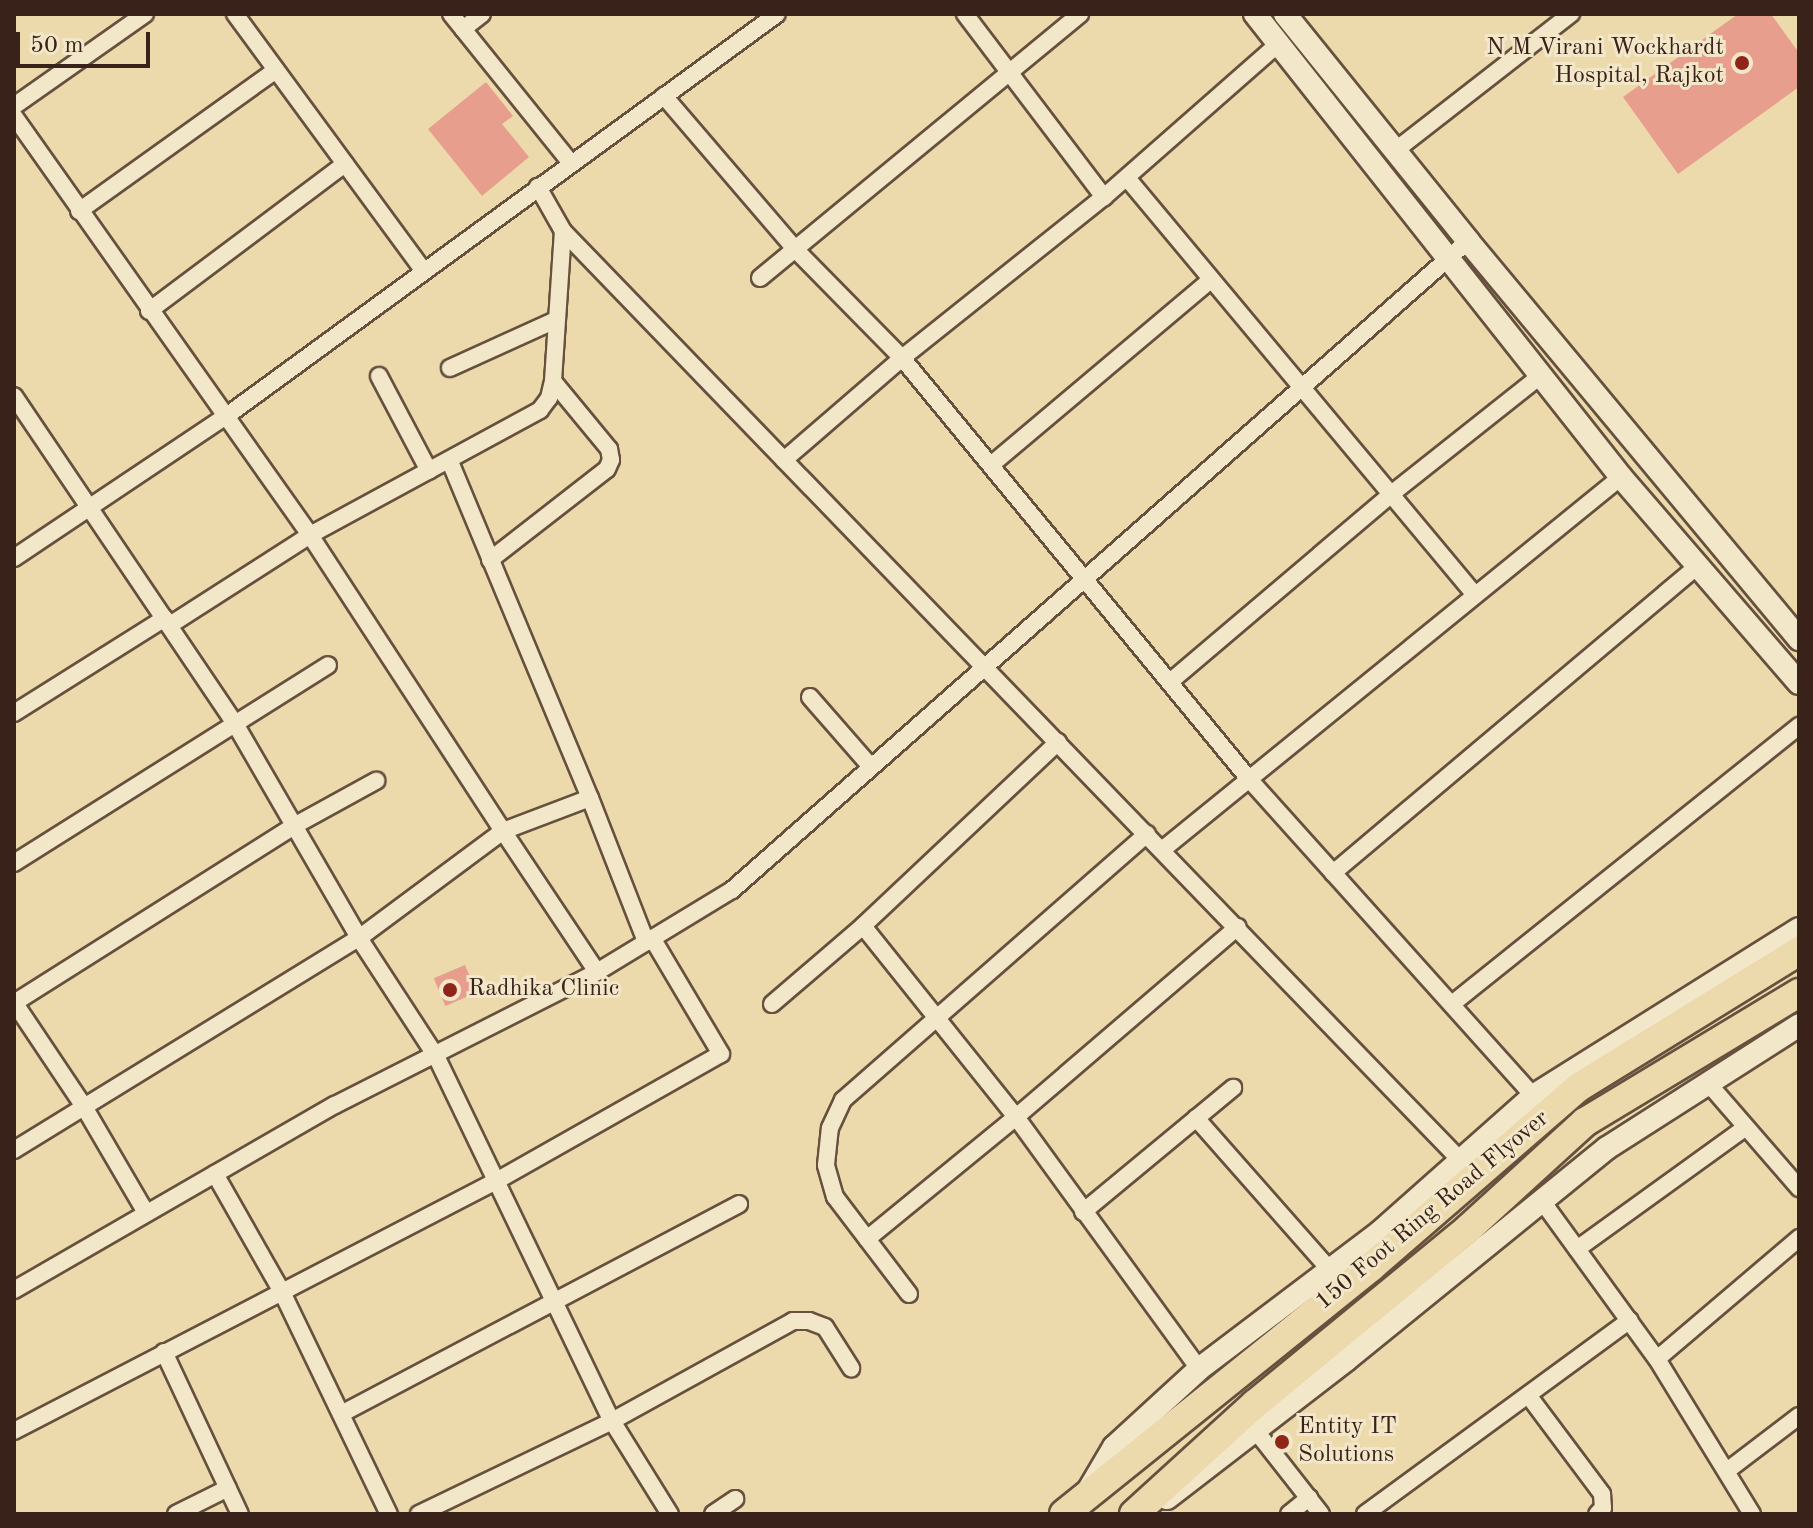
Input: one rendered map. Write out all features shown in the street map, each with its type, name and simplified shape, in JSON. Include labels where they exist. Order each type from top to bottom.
[{"type":"highway","name":"150 Foot Ring Road Flyover","points":[[1064,1514],[1371,1267],[1579,1087],[1799,951]]},
{"type":"highway","name":"150 Foot Ring Road Flyover","points":[[1134,1514],[1255,1404],[1469,1228],[1585,1122],[1799,993]]},
{"type":"street","points":[[14,106],[145,14]]},
{"type":"street","points":[[235,14],[423,270]]},
{"type":"street","points":[[451,14],[571,163]]},
{"type":"street","points":[[463,29],[482,14]]},
{"type":"street","points":[[14,558],[225,417],[777,14]]},
{"type":"street","points":[[965,14],[1104,197]]},
{"type":"street","points":[[760,278],[1080,14]]},
{"type":"street","points":[[1255,14],[1539,377],[1799,683]]},
{"type":"street","points":[[1285,14],[1468,241],[1799,639]]},
{"type":"street","points":[[1396,150],[1566,15]]},
{"type":"street","points":[[784,460],[902,358],[1127,178],[1278,44]]},
{"type":"street","points":[[79,211],[276,70]]},
{"type":"street","points":[[664,96],[795,249],[902,358],[1249,779],[1533,1096]]},
{"type":"street","points":[[14,116],[310,535],[597,972]]},
{"type":"street","points":[[149,311],[345,164]]},
{"type":"street","points":[[1127,178],[1475,595]]},
{"type":"street","points":[[538,187],[563,231],[1460,1160]]},
{"type":"street","points":[[14,713],[310,535],[540,410],[549,398],[553,381],[563,231]]},
{"type":"street","points":[[14,1290],[335,1105],[597,972],[732,890],[1082,578],[1301,390],[1468,241]]},
{"type":"street","points":[[991,465],[1211,280]]},
{"type":"street","points":[[450,368],[556,320]]},
{"type":"street","points":[[379,376],[429,471]]},
{"type":"street","points":[[1171,681],[1390,495],[1539,377]]},
{"type":"street","points":[[490,560],[607,469],[611,460],[609,449],[553,381]]},
{"type":"street","points":[[14,396],[234,722],[359,938],[436,1056],[612,1421],[670,1514]]},
{"type":"street","points":[[14,1431],[498,1180],[721,1054],[649,940],[449,460]]},
{"type":"street","points":[[1162,850],[1621,477]]},
{"type":"street","points":[[1333,873],[1698,566]]},
{"type":"street","points":[[14,863],[328,665]]},
{"type":"street","points":[[810,697],[871,767]]},
{"type":"street","points":[[1452,1004],[1799,726]]},
{"type":"street","points":[[772,1004],[863,926],[1058,742]]},
{"type":"street","points":[[146,1213],[83,1105],[14,1003],[294,826],[376,781]]},
{"type":"street","points":[[14,1150],[359,938],[503,831],[590,798]]},
{"type":"street","points":[[909,1294],[835,1197],[826,1165],[830,1128],[843,1100],[1147,834]]},
{"type":"street","points":[[863,926],[1016,1117],[1199,1369]]},
{"type":"street","points":[[867,1239],[1016,1117],[1238,927]]},
{"type":"street","points":[[1086,1495],[1114,1447],[1199,1369],[1380,1232],[1533,1096],[1799,929]]},
{"type":"street","points":[[1141,1514],[1176,1493],[1256,1431],[1607,1148],[1799,1025]]},
{"type":"street","points":[[1708,1083],[1799,1188]]},
{"type":"street","points":[[1083,1212],[1233,1088]]},
{"type":"street","points":[[1196,1118],[1330,1270]]},
{"type":"street","points":[[1577,1249],[1746,1127]]},
{"type":"street","points":[[215,1174],[281,1290],[389,1514]]},
{"type":"street","points":[[1542,1201],[1657,1359],[1728,1470],[1752,1514]]},
{"type":"street","points":[[341,1414],[739,1204]]},
{"type":"street","points":[[1657,1359],[1799,1238]]},
{"type":"street","points":[[1365,1514],[1630,1320]]},
{"type":"street","points":[[419,1514],[612,1421],[793,1321],[825,1327],[851,1368]]},
{"type":"street","points":[[164,1352],[240,1514]]},
{"type":"street","points":[[1528,1395],[1602,1494],[1605,1502],[1597,1514]]},
{"type":"street","points":[[1728,1470],[1796,1423]]},
{"type":"street","points":[[1256,1431],[1321,1514]]},
{"type":"street","points":[[176,1514],[228,1488]]},
{"type":"street","points":[[1289,1514],[1309,1498]]},
{"type":"street","points":[[713,1514],[735,1499]]},
{"type":"building","points":[[1738,14],[1771,14],[1799,53],[1799,87],[1678,174],[1623,97]]},
{"type":"building","points":[[486,82],[513,116],[502,124],[529,157],[482,196],[428,129]]},
{"type":"building","points":[[465,965],[477,993],[445,1006],[434,978]]},
{"type":"place","name":"N M Virani Wockhardt Hospital, Rajkot","points":[[1742,63]]},
{"type":"place","name":"Radhika Clinic","points":[[450,990]]},
{"type":"place","name":"Entity IT Solutions","points":[[1282,1442]]}]
